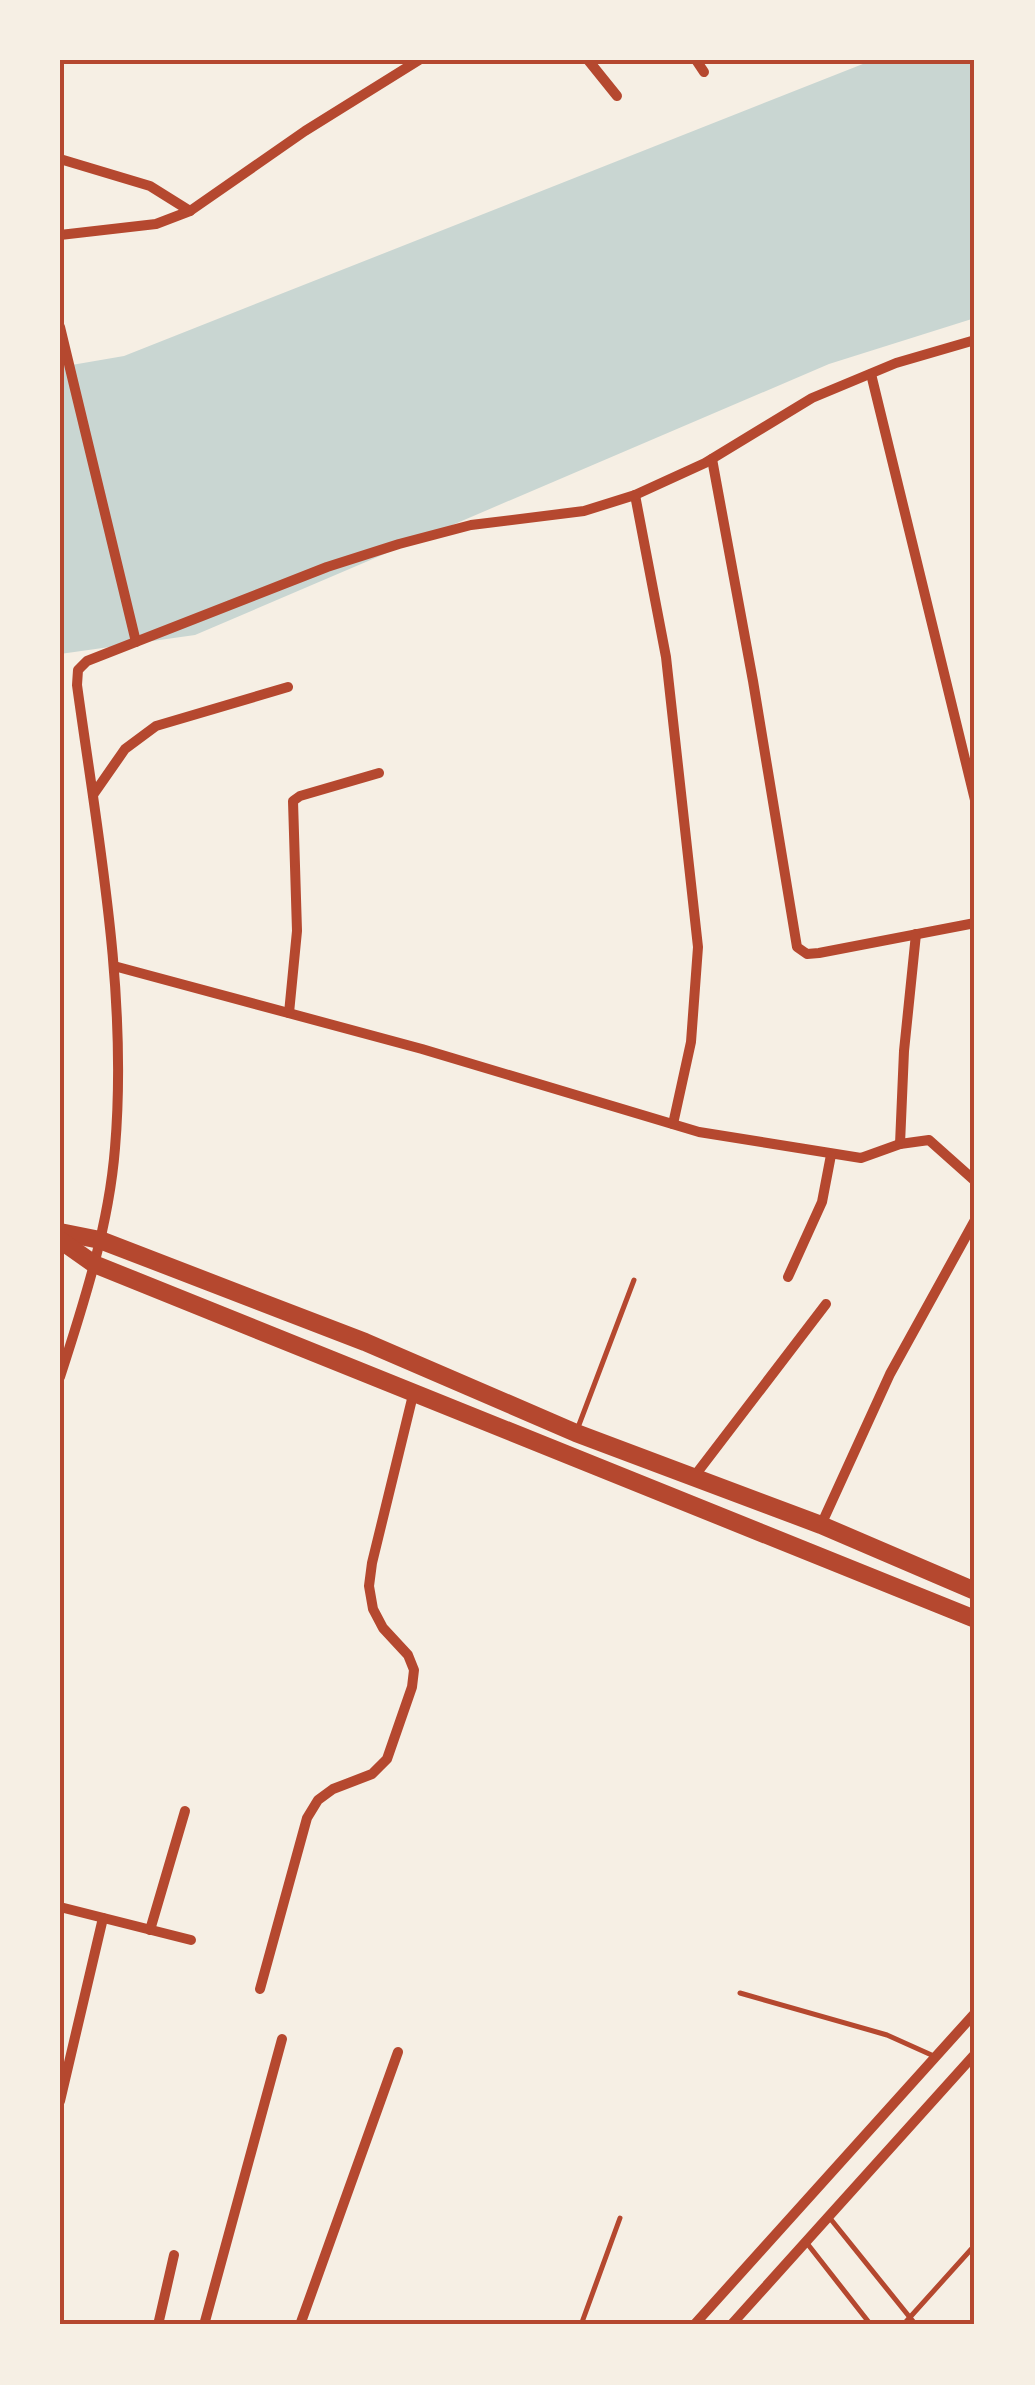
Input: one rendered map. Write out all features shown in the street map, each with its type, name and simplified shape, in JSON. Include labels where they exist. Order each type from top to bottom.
[{"type":"main road","points":[[60,1236],[100,1240],[365,1342],[576,1432],[821,1525],[975,1591]]},
{"type":"main road","points":[[60,1236],[94,1264],[975,1620]]},
{"type":"street","points":[[60,235],[156,224],[190,211],[304,131],[419,60]]},
{"type":"street","points":[[588,60],[618,96]]},
{"type":"street","points":[[696,60],[704,72]]},
{"type":"street","points":[[60,160],[150,186],[190,211]]},
{"type":"street","points":[[61,333],[136,642]]},
{"type":"street","points":[[60,1377],[100,1240],[115,1151],[119,1078],[114,966],[78,670],[87,660],[327,567],[398,544],[472,525],[584,511],[635,495],[712,459],[812,398],[975,340]]},
{"type":"street","points":[[871,374],[975,800]]},
{"type":"street","points":[[712,459],[754,681],[797,947],[808,954],[819,953],[975,923]]},
{"type":"street","points":[[635,495],[666,657],[698,947],[691,1042],[672,1124]]},
{"type":"street","points":[[92,796],[125,749],[156,726],[288,687]]},
{"type":"street","points":[[289,1013],[297,931],[293,801],[379,773]]},
{"type":"street","points":[[900,1144],[904,1051],[916,934]]},
{"type":"street","points":[[114,966],[422,1049],[699,1132],[860,1158],[900,1144],[929,1140],[975,1181]]},
{"type":"street","points":[[788,1277],[822,1202],[831,1154]]},
{"type":"street","points":[[821,1525],[890,1374],[975,1220]]},
{"type":"street","points":[[693,1478],[826,1304]]},
{"type":"street","points":[[260,1989],[307,1818],[318,1800],[372,1774],[387,1759],[412,1686],[414,1670],[408,1655],[383,1628],[373,1609],[370,1586],[372,1563],[413,1395]]},
{"type":"street","points":[[150,1930],[186,1810]]},
{"type":"street","points":[[60,1907],[191,1940]]},
{"type":"street","points":[[60,2101],[103,1918]]},
{"type":"street","points":[[694,2325],[975,2013]]},
{"type":"street","points":[[204,2325],[282,2039]]},
{"type":"street","points":[[300,2325],[398,2052]]},
{"type":"street","points":[[730,2325],[975,2054]]},
{"type":"street","points":[[158,2325],[174,2255]]},
{"type":"lane","points":[[576,1432],[634,1280]]},
{"type":"lane","points":[[740,1993],[901,2040],[936,2058]]},
{"type":"lane","points":[[830,2216],[916,2325]]},
{"type":"lane","points":[[581,2325],[620,2218]]},
{"type":"lane","points":[[806,2242],[871,2325]]},
{"type":"lane","points":[[902,2325],[975,2245]]},
{"type":"shaded area","points":[[873,60],[975,60],[975,318],[829,364],[195,635],[60,654],[60,367],[124,356]]}]
